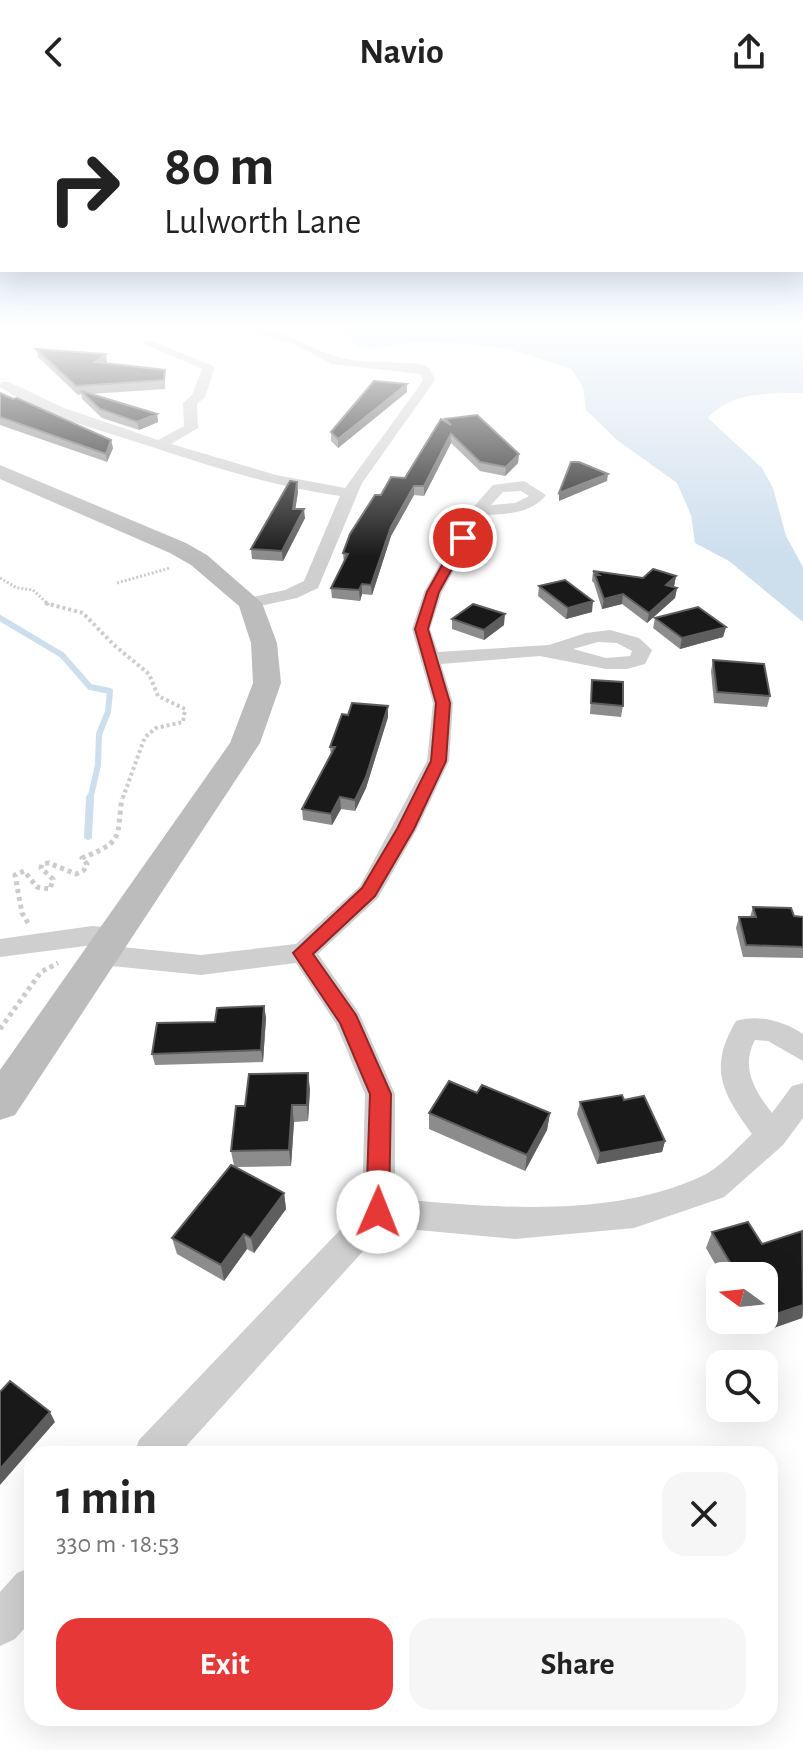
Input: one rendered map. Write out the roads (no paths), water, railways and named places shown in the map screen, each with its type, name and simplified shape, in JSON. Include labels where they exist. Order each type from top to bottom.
[{"type":"main road","points":[[0,471],[122,522],[199,560],[250,603],[264,643],[267,683],[245,743],[0,1103]]},
{"type":"street","points":[[47,405],[77,419],[274,481],[349,493]]},
{"type":"street","points":[[159,445],[191,428],[190,405]]},
{"type":"street","points":[[250,603],[291,594],[312,584],[349,493],[365,467],[414,405]]},
{"type":"street","points":[[0,948],[92,935],[108,945],[201,965],[303,953],[369,892],[405,829],[438,761],[443,703],[421,629],[433,592],[478,511]]},
{"type":"street","points":[[428,659],[551,651]]},
{"type":"street","points":[[160,1446],[378,1212],[380,1094],[349,1021],[303,953]]},
{"type":"street","points":[[772,1136],[739,1092],[733,1066],[736,1043],[746,1029],[762,1028],[788,1036],[803,1050]]},
{"type":"street","points":[[378,1212],[515,1224],[634,1213],[713,1187],[772,1136],[803,1095]]},
{"type":"street","points":[[0,1624],[24,1597]]},
{"type":"water","points":[[585,405],[725,405],[708,418],[762,468],[773,488],[786,536],[803,567],[803,622],[729,561],[695,543],[691,515],[677,483],[617,440],[586,410]]},
{"type":"waterway","points":[[0,618],[62,655],[90,687],[110,691],[108,712],[99,734],[98,765],[90,800]]},
{"type":"waterway","points":[[88,836],[90,798]]}]
